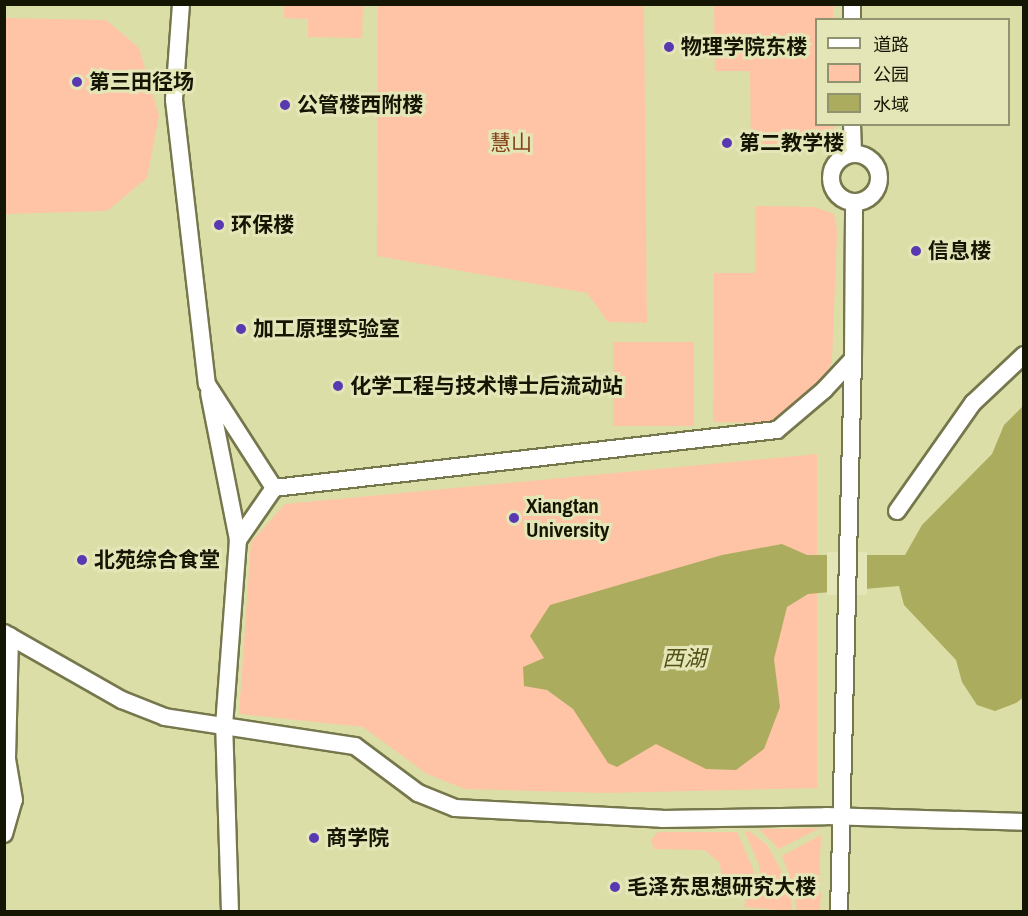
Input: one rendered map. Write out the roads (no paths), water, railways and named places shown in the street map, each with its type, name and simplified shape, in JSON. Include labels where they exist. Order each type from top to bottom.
[{"type":"street","points":[[181,4],[174,100],[207,384],[238,540],[224,726],[230,912]]},
{"type":"street","points":[[852,126],[853,154]]},
{"type":"street","points":[[853,154],[868,158],[880,178],[874,193],[854,203],[836,193],[830,178],[839,160],[853,154]]},
{"type":"street","points":[[839,912],[851,464],[854,203]]},
{"type":"street","points":[[897,511],[973,403],[1023,356]]},
{"type":"street","points":[[238,540],[274,488],[777,430],[853,359]]},
{"type":"street","points":[[207,384],[274,488]]},
{"type":"street","points":[[4,834],[14,800],[7,759],[7,635],[122,700],[165,717],[355,746],[418,793],[455,808],[662,819],[841,816],[1023,822]]},
{"type":"water","name":"西湖","points":[[1023,406],[1024,697],[1016,703],[995,711],[977,705],[962,682],[956,660],[904,605],[899,586],[808,594],[787,607],[774,659],[780,707],[764,749],[736,770],[706,769],[656,744],[617,767],[608,763],[573,709],[547,690],[524,686],[523,667],[544,658],[530,636],[550,605],[722,555],[782,544],[807,555],[905,555],[922,525],[992,454],[1004,425]]},
{"type":"place","name":"物理学院东楼","points":[[669,47]]},
{"type":"place","name":"第三田径场","points":[[77,82]]},
{"type":"place","name":"公管楼西附楼","points":[[285,105]]},
{"type":"place","name":"第二教学楼","points":[[727,143]]},
{"type":"place","name":"环保楼","points":[[219,225]]},
{"type":"place","name":"信息楼","points":[[916,251]]},
{"type":"place","name":"加工原理实验室","points":[[241,329]]},
{"type":"place","name":"化学工程与技术博士后流动站","points":[[338,386]]},
{"type":"place","name":"Xiangtan University","points":[[514,518]]},
{"type":"place","name":"北苑综合食堂","points":[[82,560]]},
{"type":"place","name":"商学院","points":[[314,838]]},
{"type":"place","name":"毛泽东思想研究大楼","points":[[615,887]]},
{"type":"park label","name":"慧山","points":[[511,143]]}]
